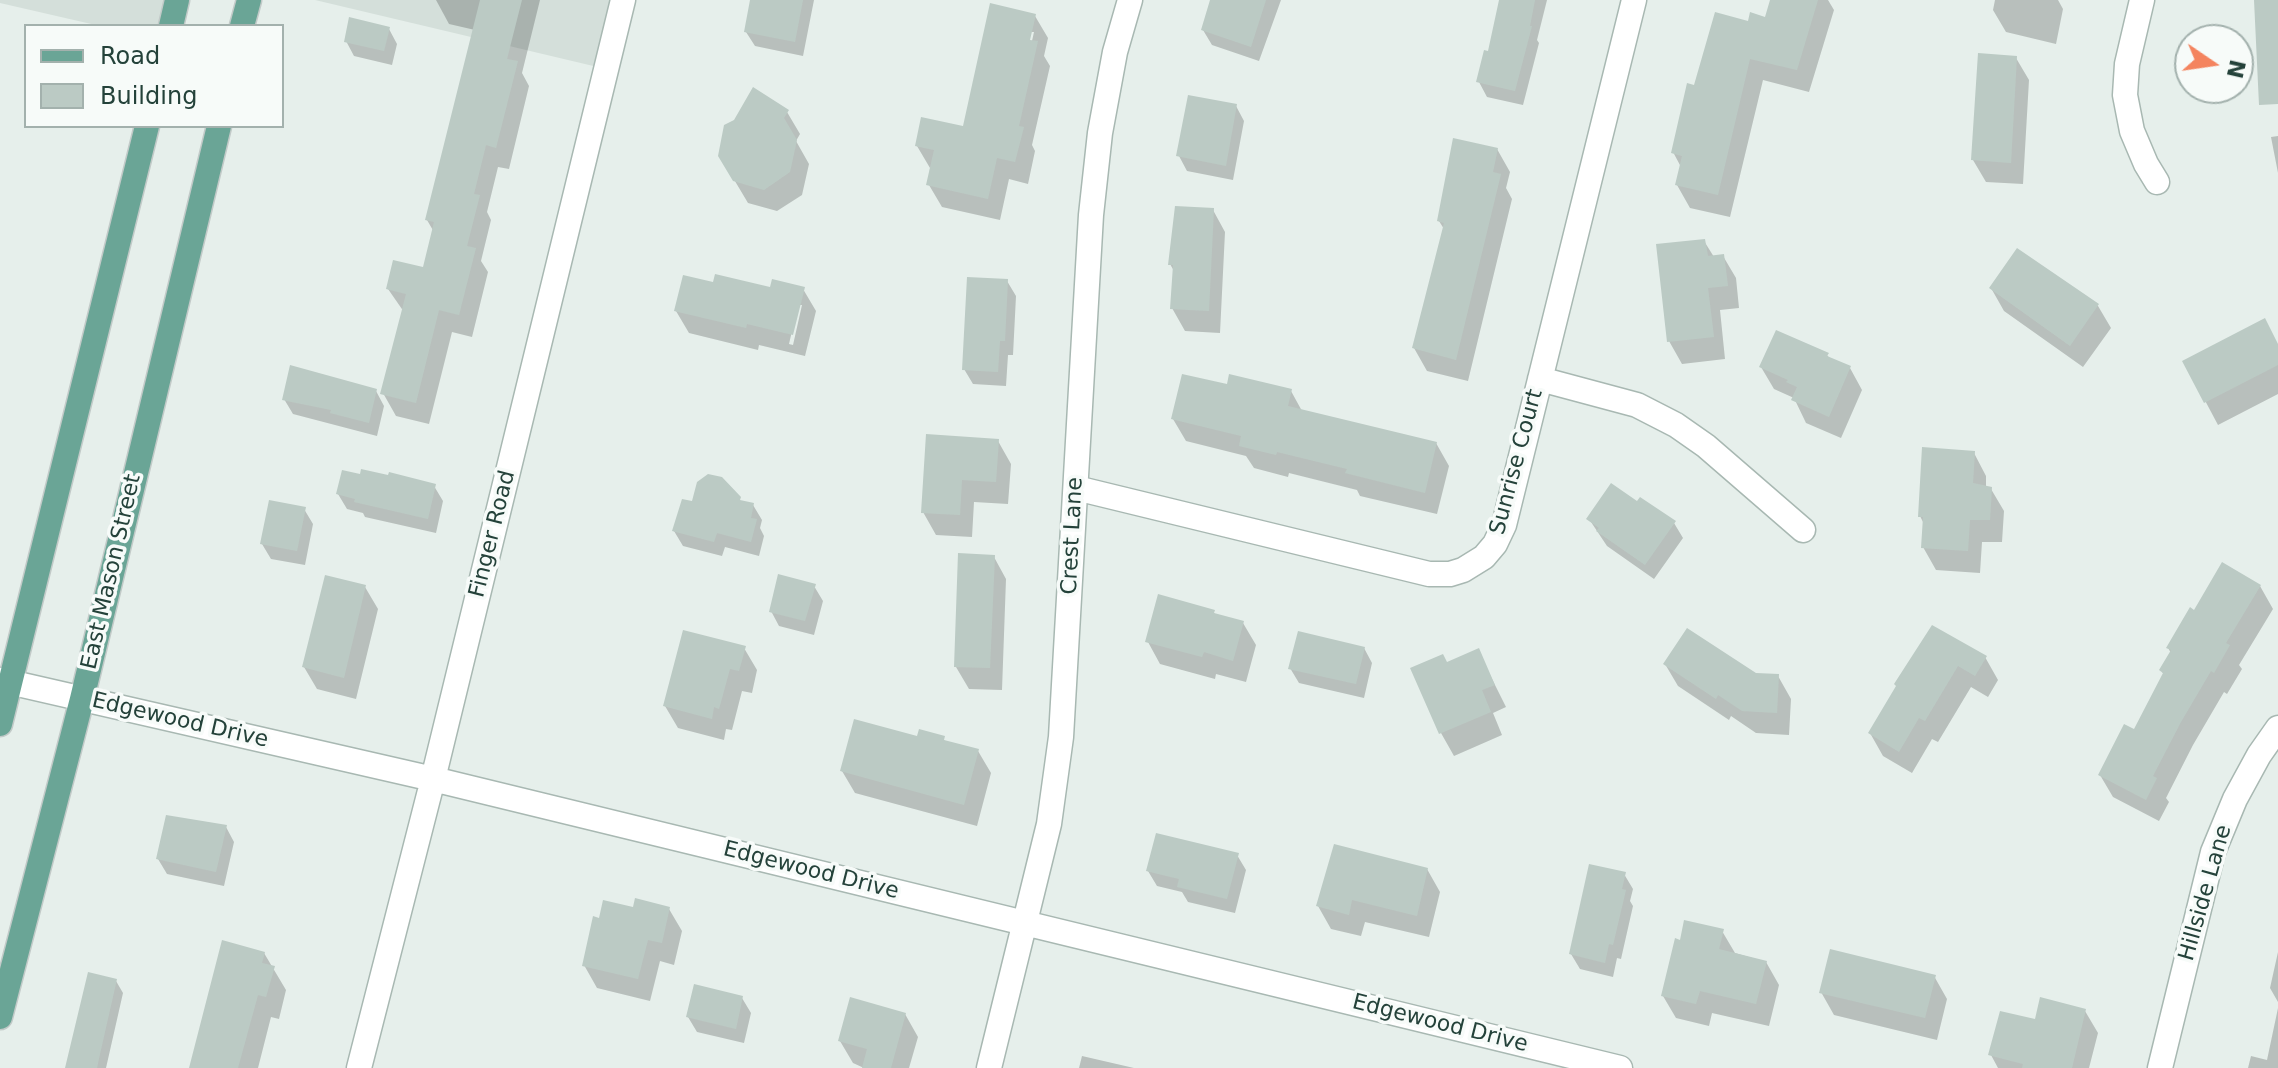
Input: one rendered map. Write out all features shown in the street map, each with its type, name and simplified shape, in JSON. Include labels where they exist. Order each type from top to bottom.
[{"type":"main road","points":[[171,24],[177,0]]},
{"type":"main road","points":[[243,24],[249,0]]},
{"type":"main road","points":[[0,724],[5,682],[146,128]]},
{"type":"main road","name":"East Mason Street","points":[[0,1017],[82,699],[219,128]]},
{"type":"street","name":"Finger Road","points":[[359,1068],[433,779],[623,0]]},
{"type":"street","name":"Crest Lane","points":[[989,1068],[1049,824],[1061,737],[1091,215],[1100,133],[1115,52],[1130,0]]},
{"type":"street","name":"Sunrise Court","points":[[1076,488],[1429,574],[1450,574],[1463,570],[1484,557],[1495,544],[1504,525],[1634,0]]},
{"type":"street","points":[[2142,0],[2127,64],[2125,95],[2132,131],[2157,182]]},
{"type":"street","points":[[1540,379],[1637,405],[1676,425],[1706,446],[1803,530]]},
{"type":"street","name":"Edgewood Drive","points":[[5,682],[433,779],[1620,1068]]},
{"type":"street","name":"Hillside Lane","points":[[2160,1068],[2213,852],[2235,799],[2278,728]]},
{"type":"shaded area","points":[[0,0],[177,0],[171,24],[91,24],[0,3]]},
{"type":"shaded area","points":[[315,0],[623,0],[606,69]]},
{"type":"building","points":[[480,0],[522,0],[507,59],[518,61],[496,148],[486,145],[474,194],[480,195],[467,246],[476,248],[459,315],[439,310],[416,403],[380,394],[406,294],[386,289],[393,260],[423,267],[434,222],[425,220]]},
{"type":"building","points":[[750,0],[803,0],[795,42],[744,32]]},
{"type":"building","points":[[1210,0],[1266,0],[1251,47],[1201,30]]},
{"type":"building","points":[[1499,0],[1535,0],[1532,26],[1515,91],[1476,82],[1484,50],[1488,51]]},
{"type":"building","points":[[1770,0],[1818,0],[1797,70],[1750,59],[1718,195],[1675,185],[1682,156],[1671,153],[1687,83],[1694,85],[1715,12],[1748,21],[1750,12],[1765,17]]},
{"type":"building","points":[[2254,0],[2278,0],[2278,104],[2259,105]]},
{"type":"building","points":[[990,3],[1036,14],[1030,40],[1038,41],[1019,126],[1024,127],[1015,162],[997,158],[988,199],[926,185],[934,150],[915,146],[921,117],[963,126]]},
{"type":"building","points":[[349,17],[390,27],[384,51],[344,42]]},
{"type":"building","points":[[1978,53],[2017,56],[2011,163],[1971,160]]},
{"type":"building","points":[[753,87],[789,110],[784,118],[797,140],[790,172],[764,190],[733,181],[718,156],[724,125],[734,120]]},
{"type":"building","points":[[1188,95],[1237,104],[1226,166],[1176,156]]},
{"type":"building","points":[[1453,138],[1498,148],[1493,172],[1501,174],[1456,360],[1412,348],[1444,223],[1437,221]]},
{"type":"building","points":[[1175,206],[1214,208],[1209,311],[1170,309],[1173,265],[1168,265]]},
{"type":"building","points":[[1705,239],[1708,256],[1724,254],[1728,286],[1708,288],[1714,337],[1667,342],[1656,244]]},
{"type":"building","points":[[2017,248],[2099,304],[2070,346],[1989,288]]},
{"type":"building","points":[[715,274],[770,287],[772,279],[805,287],[793,335],[747,324],[746,328],[674,311],[683,275],[713,282]]},
{"type":"building","points":[[967,277],[1008,279],[1005,341],[1000,341],[998,372],[962,370]]},
{"type":"building","points":[[2265,318],[2278,344],[2278,365],[2204,403],[2182,361]]},
{"type":"building","points":[[1776,330],[1851,366],[1829,417],[1791,400],[1797,387],[1759,367]]},
{"type":"building","points":[[290,365],[377,389],[369,423],[330,413],[331,410],[282,400]]},
{"type":"building","points":[[1182,374],[1227,384],[1229,374],[1292,389],[1288,406],[1437,442],[1425,493],[1345,473],[1347,469],[1239,446],[1241,436],[1171,419]]},
{"type":"building","points":[[926,434],[999,439],[996,482],[962,480],[960,515],[921,513]]},
{"type":"building","points":[[1922,447],[1975,451],[1973,483],[1992,487],[1990,520],[1970,520],[1968,551],[1921,548],[1923,517],[1918,517]]},
{"type":"building","points":[[361,469],[388,475],[389,472],[436,484],[428,519],[354,502],[355,499],[336,494],[342,470],[360,474]]},
{"type":"building","points":[[708,474],[722,477],[741,497],[740,500],[754,503],[751,518],[757,519],[751,542],[717,533],[714,542],[672,531],[682,499],[692,501],[697,482]]},
{"type":"building","points":[[1611,483],[1637,501],[1640,497],[1676,521],[1645,565],[1596,531],[1599,528],[1586,519]]},
{"type":"building","points":[[269,500],[306,507],[297,551],[260,544]]},
{"type":"building","points":[[958,553],[995,555],[990,668],[954,667]]},
{"type":"building","points":[[2222,562],[2261,585],[2226,643],[2230,645],[2214,673],[2211,671],[2181,722],[2153,776],[2157,778],[2146,800],[2098,775],[2124,724],[2134,729],[2163,673],[2159,670],[2171,650],[2166,648],[2190,607],[2194,610]]},
{"type":"building","points":[[778,574],[816,584],[805,621],[769,612]]},
{"type":"building","points":[[325,575],[366,585],[344,678],[302,667]]},
{"type":"building","points":[[1158,594],[1244,621],[1233,661],[1204,652],[1202,657],[1145,642]]},
{"type":"building","points":[[1932,625],[1987,656],[1975,676],[1958,666],[1925,721],[1919,718],[1899,752],[1868,733],[1896,686],[1894,684]]},
{"type":"building","points":[[1687,628],[1756,673],[1779,674],[1777,713],[1742,711],[1718,695],[1716,699],[1663,664]]},
{"type":"building","points":[[683,630],[746,646],[739,671],[730,669],[719,709],[714,707],[712,719],[663,706]]},
{"type":"building","points":[[1298,631],[1365,647],[1356,684],[1288,669]]},
{"type":"building","points":[[1479,648],[1495,685],[1482,690],[1491,712],[1439,734],[1410,668],[1443,654],[1447,662]]},
{"type":"building","points":[[854,719],[917,736],[919,729],[945,736],[944,740],[979,749],[964,805],[840,771]]},
{"type":"building","points":[[166,815],[227,825],[216,872],[156,859]]},
{"type":"building","points":[[1156,833],[1239,853],[1227,899],[1177,887],[1179,879],[1146,871]]},
{"type":"building","points":[[1334,844],[1428,868],[1417,916],[1352,900],[1349,915],[1316,906]]},
{"type":"building","points":[[1589,864],[1626,872],[1622,889],[1626,890],[1613,945],[1609,944],[1605,963],[1569,954]]},
{"type":"building","points":[[635,898],[670,907],[662,943],[648,940],[638,979],[582,966],[593,916],[599,918],[603,900],[633,907]]},
{"type":"building","points":[[1684,920],[1724,929],[1719,949],[1767,961],[1756,1004],[1700,991],[1696,1004],[1661,996],[1675,938],[1680,940]]},
{"type":"building","points":[[222,940],[265,952],[262,963],[275,966],[266,997],[258,995],[238,1068],[189,1068]]},
{"type":"building","points":[[1830,949],[1936,975],[1925,1018],[1819,993]]},
{"type":"building","points":[[88,972],[117,979],[97,1068],[65,1068]]},
{"type":"building","points":[[694,984],[743,996],[736,1029],[686,1017]]},
{"type":"building","points":[[850,997],[906,1013],[891,1068],[862,1068],[867,1049],[838,1041]]},
{"type":"building","points":[[2040,997],[2086,1009],[2072,1068],[2022,1068],[2023,1064],[1988,1055],[2000,1011],[2035,1019]]}]
